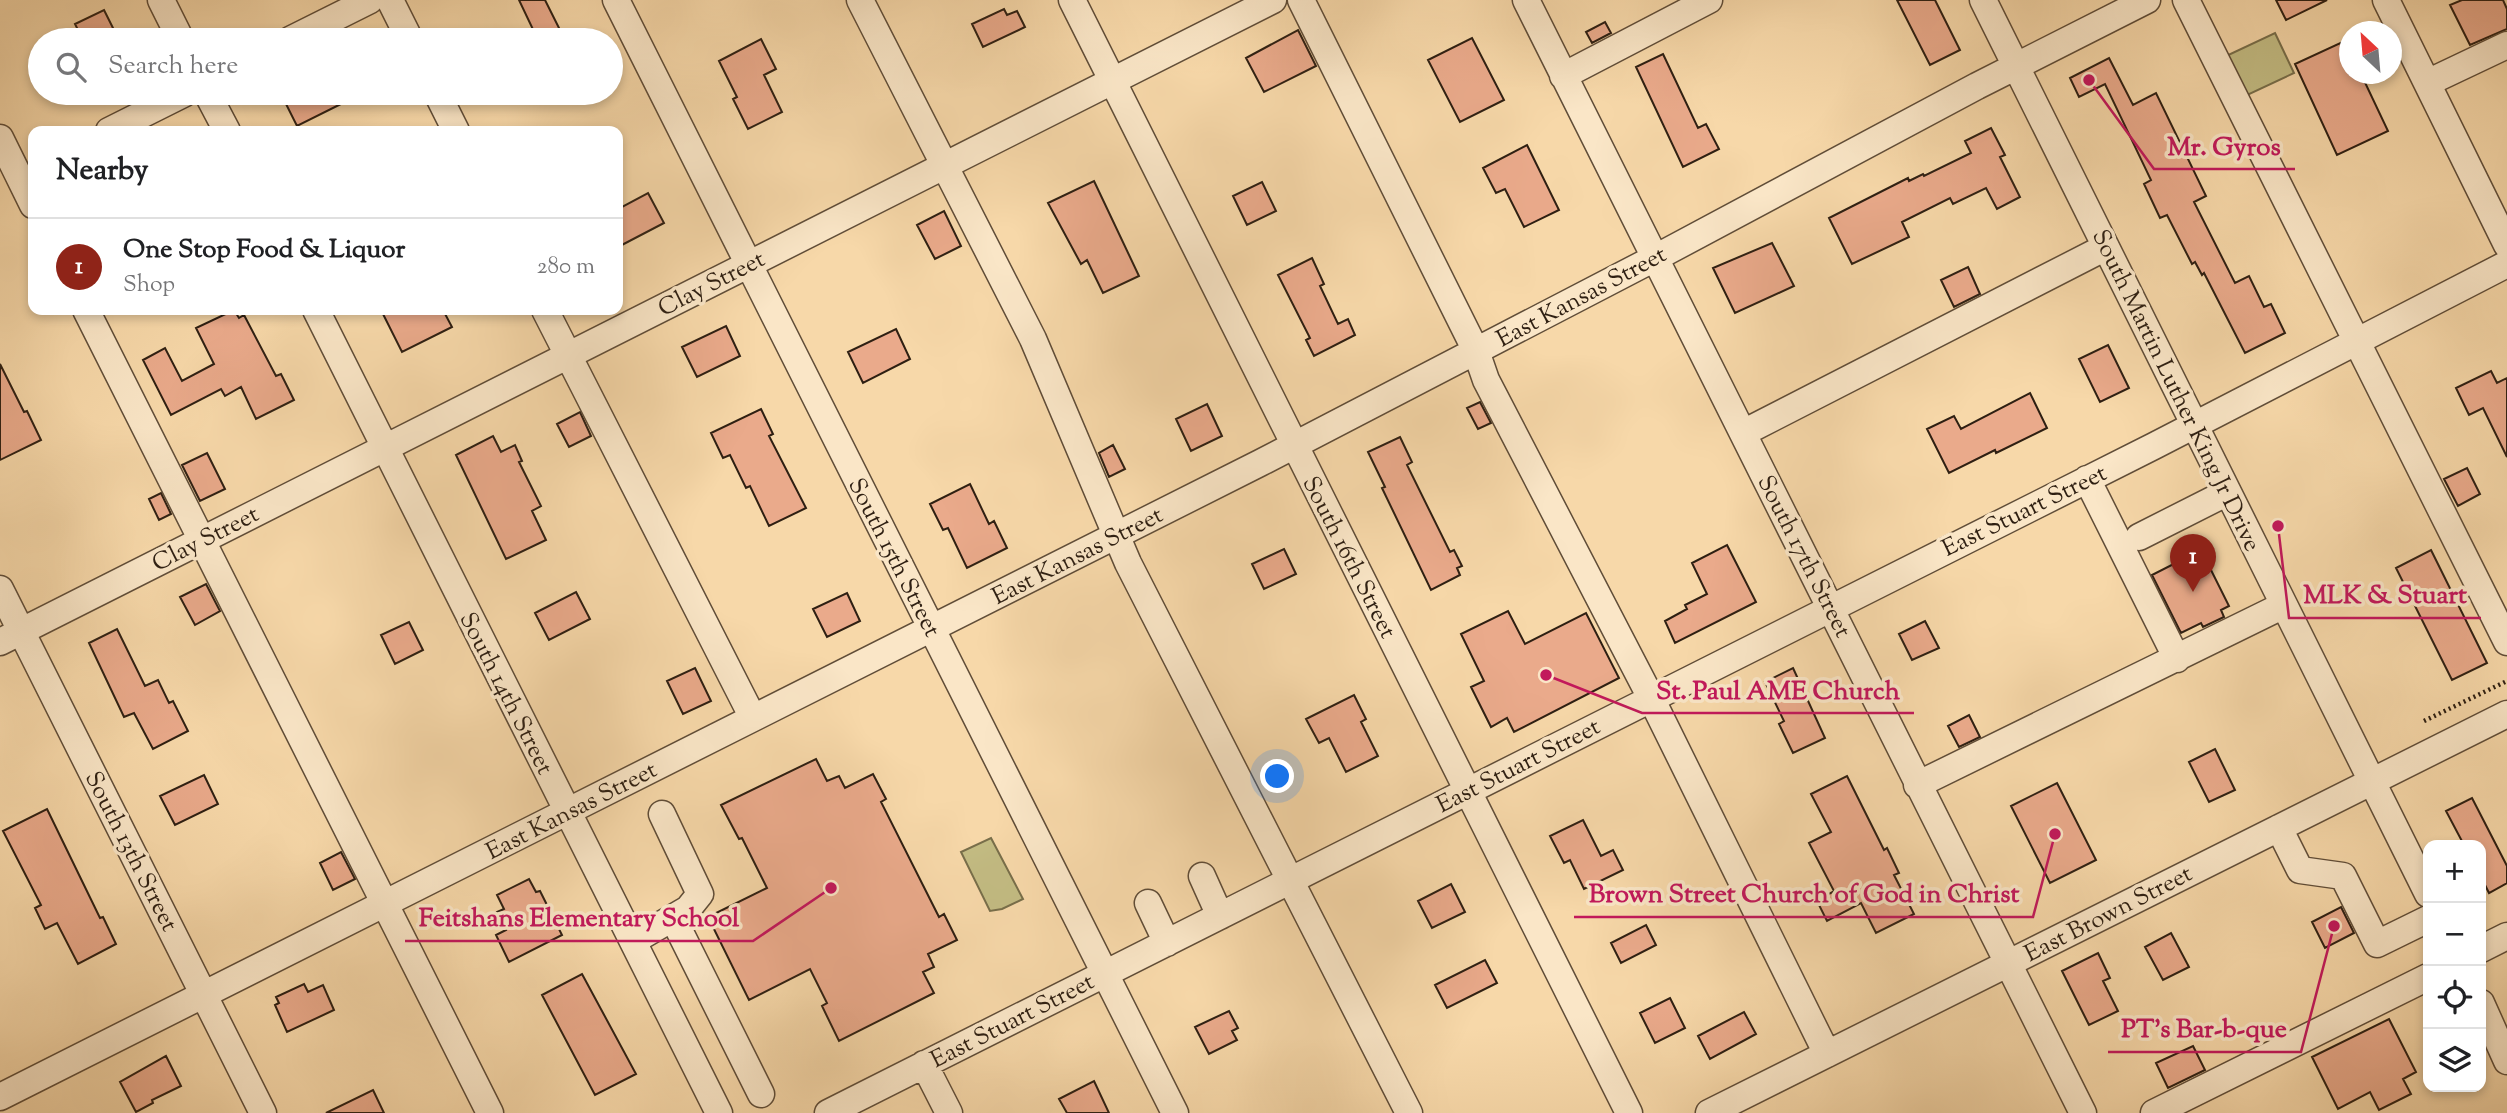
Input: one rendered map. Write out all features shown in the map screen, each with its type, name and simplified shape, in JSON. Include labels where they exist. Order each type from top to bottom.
[{"type":"street","points":[[161,0],[175,28]]},
{"type":"street","points":[[314,28],[370,0]]},
{"type":"street","points":[[390,0],[404,28]]},
{"type":"street","name":"South 15th Street","points":[[616,0],[1175,1113]]},
{"type":"street","points":[[860,0],[1032,339],[1128,563],[1409,1113]]},
{"type":"street","name":"South 16th Street","points":[[1072,0],[1629,1113]]},
{"type":"street","name":"Clay Street","points":[[10,636],[1273,0]]},
{"type":"street","points":[[1301,0],[1476,351],[1486,380],[1651,698],[1827,1054]]},
{"type":"street","name":"South 17th Street","points":[[1525,0],[2083,1113]]},
{"type":"street","points":[[1563,76],[1709,0]]},
{"type":"street","name":"South Martin Luther King Jr Drive","points":[[1983,0],[2423,884]]},
{"type":"street","name":"East Kansas Street","points":[[0,1098],[1294,446],[2016,66],[2147,0]]},
{"type":"street","points":[[2186,0],[2507,642]]},
{"type":"street","points":[[2386,0],[2507,245]]},
{"type":"street","points":[[2427,83],[2507,45]]},
{"type":"street","points":[[119,126],[161,105]]},
{"type":"street","points":[[213,105],[224,126]]},
{"type":"street","points":[[442,105],[453,126]]},
{"type":"street","points":[[0,138],[28,196]]},
{"type":"street","points":[[1742,433],[2106,247]]},
{"type":"street","name":"East Stuart Street","points":[[828,1113],[2087,479],[2507,264]]},
{"type":"street","points":[[89,315],[490,1113]]},
{"type":"street","name":"South 14th Street","points":[[318,315],[719,1113]]},
{"type":"street","points":[[548,315],[753,718]]},
{"type":"street","points":[[2087,479],[2177,659]]},
{"type":"street","points":[[2139,537],[2228,492]]},
{"type":"street","name":"South 13th Street","points":[[0,589],[10,636],[204,995],[263,1113]]},
{"type":"street","points":[[1917,785],[2284,606]]},
{"type":"street","name":"East Brown Street","points":[[1709,1113],[2507,714]]},
{"type":"street","points":[[633,942],[688,909],[700,894],[662,814]]},
{"type":"street","points":[[2279,828],[2300,870],[2343,876],[2377,944],[2423,921]]},
{"type":"street","points":[[1202,876],[1220,916]]},
{"type":"street","points":[[1148,903],[1167,943]]},
{"type":"street","points":[[673,918],[761,1094]]},
{"type":"street","points":[[2486,946],[2507,936]]},
{"type":"street","points":[[2154,1113],[2423,979]]},
{"type":"street","points":[[2486,1014],[2507,1061]]},
{"type":"street","points":[[925,1064],[949,1113]]},
{"type":"street","points":[[0,1098],[8,1113]]},
{"type":"path","points":[[2424,721],[2507,681]]},
{"type":"shaded area","points":[[2275,33],[2294,73],[2243,97],[2224,57]]},
{"type":"shaded area","points":[[991,838],[1023,899],[1002,909],[990,911],[961,852]]},
{"type":"building","points":[[519,0],[545,0],[559,28],[532,28]]},
{"type":"building","points":[[1897,0],[1935,0],[1960,50],[1930,65]]},
{"type":"building","points":[[2276,0],[2327,0],[2286,20]]},
{"type":"building","points":[[2462,0],[2503,0],[2507,9],[2507,29],[2470,45],[2450,5]]},
{"type":"building","points":[[1004,9],[1007,15],[1017,11],[1025,27],[983,47],[972,24]]},
{"type":"building","points":[[104,10],[113,28],[77,28],[75,24]]},
{"type":"building","points":[[1605,22],[1611,33],[1592,43],[1586,32]]},
{"type":"building","points":[[1298,30],[1316,66],[1264,92],[1246,58]]},
{"type":"building","points":[[1472,38],[1504,100],[1460,122],[1428,60]]},
{"type":"building","points":[[761,39],[776,69],[764,75],[782,112],[748,129],[733,99],[737,97],[719,61]]},
{"type":"building","points":[[2339,44],[2339,84],[2366,84],[2388,131],[2337,155],[2295,64]]},
{"type":"building","points":[[1663,54],[1698,128],[1706,124],[1719,149],[1683,167],[1636,67]]},
{"type":"building","points":[[2109,58],[2133,105],[2156,93],[2206,196],[2194,202],[2235,283],[2249,276],[2264,307],[2271,304],[2285,333],[2245,353],[2204,273],[2202,275],[2195,262],[2192,264],[2167,215],[2160,218],[2144,184],[2151,180],[2105,84],[2079,97],[2070,78]]},
{"type":"building","points":[[286,105],[339,105],[297,126]]},
{"type":"building","points":[[1991,128],[2005,155],[2000,157],[2020,197],[1997,209],[1986,188],[1953,204],[1950,198],[1902,222],[1909,237],[1852,264],[1829,218],[1908,178],[1909,181],[1923,174],[1924,176],[1971,153],[1965,141]]},
{"type":"building","points":[[1527,145],[1559,210],[1524,227],[1505,189],[1496,193],[1483,168]]},
{"type":"building","points":[[1094,181],[1139,276],[1103,293],[1087,260],[1081,264],[1048,203]]},
{"type":"building","points":[[1262,182],[1276,211],[1247,225],[1233,196]]},
{"type":"building","points":[[648,193],[664,223],[623,244],[623,206]]},
{"type":"building","points":[[944,211],[961,246],[935,259],[917,225]]},
{"type":"building","points":[[1772,243],[1794,286],[1735,313],[1713,268]]},
{"type":"building","points":[[1312,258],[1324,284],[1320,286],[1338,324],[1348,319],[1355,335],[1314,356],[1306,340],[1310,338],[1278,275]]},
{"type":"building","points":[[1968,267],[1980,294],[1954,307],[1941,280]]},
{"type":"building","points":[[223,315],[237,315],[239,318],[244,315],[276,376],[281,374],[294,400],[256,419],[241,387],[225,396],[221,389],[171,415],[143,360],[165,348],[182,381],[214,364],[196,328]]},
{"type":"building","points":[[384,315],[446,315],[452,327],[402,352]]},
{"type":"building","points":[[726,326],[740,356],[697,377],[682,347]]},
{"type":"building","points":[[896,329],[910,359],[863,383],[848,352]]},
{"type":"building","points":[[2108,345],[2129,388],[2100,402],[2079,359]]},
{"type":"building","points":[[0,364],[41,440],[0,460]]},
{"type":"building","points":[[2491,371],[2497,383],[2507,378],[2507,457],[2483,408],[2469,415],[2456,388]]},
{"type":"building","points":[[2030,393],[2047,428],[1949,473],[1927,429],[1954,416],[1961,429]]},
{"type":"building","points":[[1480,402],[1491,423],[1478,429],[1467,408]]},
{"type":"building","points":[[1207,404],[1222,436],[1191,451],[1176,419]]},
{"type":"building","points":[[761,409],[773,434],[769,436],[806,508],[769,526],[750,486],[746,488],[730,455],[723,458],[711,433]]},
{"type":"building","points":[[580,412],[591,436],[569,447],[557,424]]},
{"type":"building","points":[[493,436],[501,452],[515,445],[522,461],[519,462],[541,506],[532,511],[546,540],[506,559],[456,455]]},
{"type":"building","points":[[1400,437],[1412,462],[1407,465],[1450,552],[1454,550],[1462,566],[1457,568],[1460,575],[1431,590],[1382,488],[1385,487],[1368,452]]},
{"type":"building","points":[[1113,445],[1125,469],[1109,477],[1099,453]]},
{"type":"building","points":[[207,453],[225,489],[200,501],[182,465]]},
{"type":"building","points":[[2467,468],[2480,494],[2458,506],[2444,479]]},
{"type":"building","points":[[970,484],[989,524],[994,521],[1007,548],[967,568],[948,528],[943,530],[930,504]]},
{"type":"building","points":[[161,493],[171,514],[159,520],[149,499]]},
{"type":"building","points":[[1727,545],[1756,602],[1675,643],[1665,621],[1687,609],[1685,605],[1707,594],[1692,563]]},
{"type":"building","points":[[1284,549],[1296,574],[1264,589],[1252,564]]},
{"type":"building","points":[[2201,550],[2229,606],[2221,610],[2224,617],[2203,627],[2201,623],[2181,633],[2152,575]]},
{"type":"building","points":[[2431,550],[2487,663],[2452,680],[2396,568]]},
{"type":"building","points":[[206,584],[220,611],[195,625],[180,597]]},
{"type":"building","points":[[576,592],[590,619],[549,640],[535,613]]},
{"type":"building","points":[[847,593],[860,621],[827,637],[813,609]]},
{"type":"building","points":[[1508,611],[1525,644],[1586,613],[1619,678],[1514,732],[1507,718],[1491,727],[1471,687],[1484,681],[1461,634]]},
{"type":"building","points":[[1925,621],[1939,648],[1912,660],[1899,634]]},
{"type":"building","points":[[409,622],[423,650],[395,664],[381,635]]},
{"type":"building","points":[[117,629],[145,686],[158,680],[169,703],[173,701],[188,731],[153,749],[134,713],[124,717],[89,643]]},
{"type":"building","points":[[695,668],[711,701],[683,714],[667,681]]},
{"type":"building","points":[[1793,668],[1825,738],[1793,753],[1779,724],[1784,721],[1765,682]]},
{"type":"building","points":[[1354,695],[1366,719],[1361,722],[1378,756],[1346,772],[1329,738],[1319,743],[1306,719]]},
{"type":"building","points":[[1969,715],[1980,737],[1959,747],[1948,726]]},
{"type":"building","points":[[2215,749],[2235,790],[2209,802],[2189,762]]},
{"type":"building","points":[[816,759],[827,781],[839,776],[845,788],[873,774],[886,799],[881,802],[939,917],[944,914],[957,940],[928,954],[934,967],[923,972],[934,993],[839,1041],[822,1006],[827,1003],[810,969],[749,1000],[708,917],[767,888],[742,838],[739,839],[721,805]]},
{"type":"building","points":[[204,775],[218,804],[175,825],[160,796]]},
{"type":"building","points":[[1847,776],[1884,850],[1887,848],[1899,873],[1894,875],[1914,914],[1876,933],[1861,903],[1827,921],[1817,901],[1834,891],[1809,843],[1831,832],[1811,794]]},
{"type":"building","points":[[2057,783],[2096,860],[2050,883],[2011,806]]},
{"type":"building","points":[[2472,798],[2507,866],[2507,883],[2489,893],[2486,887],[2486,840],[2461,840],[2446,811]]},
{"type":"building","points":[[47,809],[100,918],[103,917],[116,944],[78,964],[57,923],[45,929],[35,908],[41,905],[3,831]]},
{"type":"building","points":[[1583,820],[1601,856],[1613,850],[1623,870],[1584,889],[1570,860],[1564,863],[1550,836]]},
{"type":"building","points":[[341,852],[355,879],[333,890],[320,863]]},
{"type":"building","points":[[529,879],[536,892],[540,891],[562,935],[509,962],[496,935],[506,930],[497,912],[504,909],[497,895]]},
{"type":"building","points":[[1451,884],[1465,912],[1432,928],[1418,901]]},
{"type":"building","points":[[2341,907],[2354,933],[2325,948],[2312,922]]},
{"type":"building","points":[[1646,925],[1656,945],[1621,963],[1611,943]]},
{"type":"building","points":[[2171,933],[2189,967],[2163,980],[2145,947]]},
{"type":"building","points":[[2098,953],[2110,978],[2103,981],[2118,1011],[2089,1025],[2062,971]]},
{"type":"building","points":[[1485,960],[1497,983],[1447,1008],[1435,985]]},
{"type":"building","points":[[582,974],[636,1074],[595,1095],[542,995]]},
{"type":"building","points":[[304,984],[308,992],[323,985],[334,1010],[287,1032],[275,1005],[279,1003],[276,997]]},
{"type":"building","points":[[1670,998],[1685,1028],[1655,1043],[1640,1013]]},
{"type":"building","points":[[1229,1011],[1238,1028],[1232,1031],[1237,1040],[1209,1054],[1195,1027]]},
{"type":"building","points":[[1744,1012],[1756,1034],[1710,1059],[1698,1036]]},
{"type":"building","points":[[2389,1019],[2416,1072],[2403,1079],[2411,1094],[2379,1110],[2370,1092],[2338,1109],[2312,1057]]},
{"type":"building","points":[[2193,1046],[2205,1070],[2168,1088],[2156,1063]]},
{"type":"building","points":[[166,1056],[181,1086],[152,1100],[153,1103],[136,1112],[120,1082]]},
{"type":"building","points":[[1094,1081],[1109,1113],[1067,1113],[1059,1099]]},
{"type":"building","points":[[373,1090],[384,1113],[326,1113]]},
{"type":"place","name":"Mr. Gyros","points":[[2089,80]]},
{"type":"place","name":"MLK & Stuart","points":[[2278,526]]},
{"type":"place","name":"One Stop Food & Liquor","points":[[2193,592]]},
{"type":"place","name":"St. Paul AME Church","points":[[1546,675]]},
{"type":"place","name":"Brown Street Church of God in Christ","points":[[2055,834]]},
{"type":"place","name":"Feitshans Elementary School","points":[[831,888]]},
{"type":"place","name":"PT's Bar-b-que","points":[[2334,926]]}]
